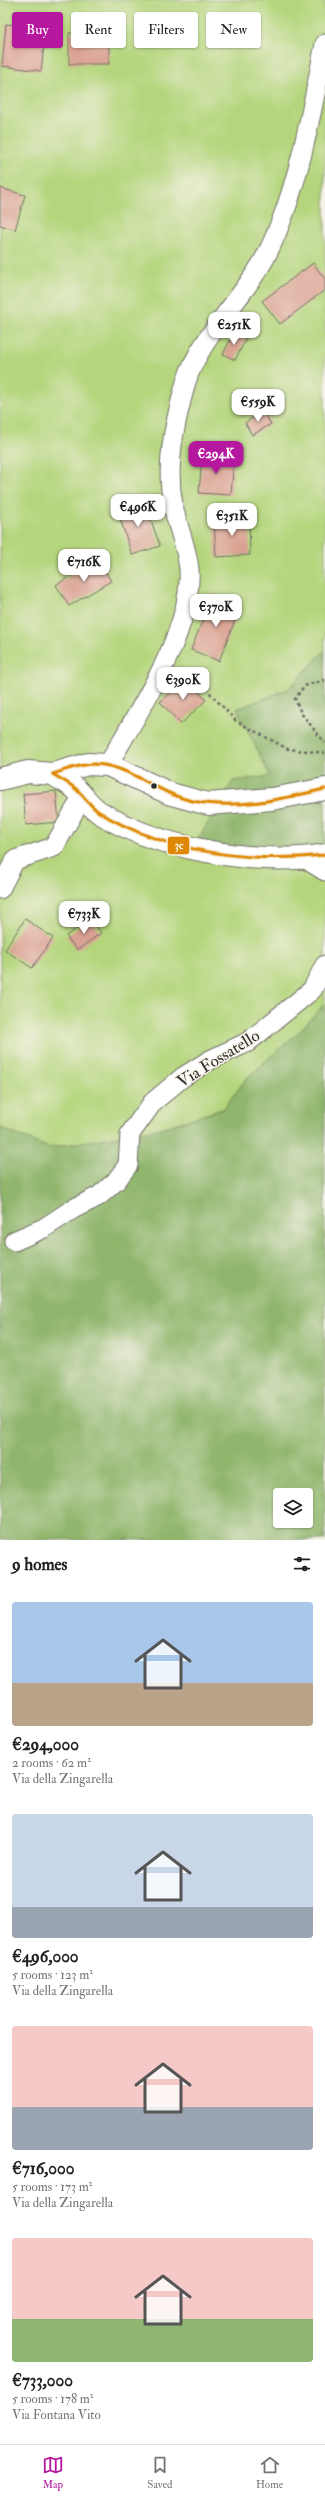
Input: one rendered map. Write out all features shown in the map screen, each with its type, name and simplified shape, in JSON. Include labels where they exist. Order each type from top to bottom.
[{"type":"street","points":[[108,765],[164,665],[178,632],[187,590],[189,568],[173,505],[169,472],[175,423],[187,379],[206,343],[267,254],[288,199],[301,153],[325,44]]},
{"type":"street","points":[[0,779],[28,772],[53,774],[88,764],[108,765],[171,794],[208,804],[272,799],[325,789]]},
{"type":"street","points":[[53,774],[76,789],[93,808],[119,823],[193,848],[250,858],[315,856],[325,871]]},
{"type":"street","points":[[0,889],[14,860],[54,847],[82,797]]},
{"type":"street","name":"Via Fossatello","points":[[14,1241],[44,1228],[73,1209],[99,1196],[116,1181],[128,1166],[130,1134],[153,1102],[183,1077],[205,1063],[248,1042],[312,990],[325,965]]},
{"type":"path","points":[[164,665],[197,679],[236,722],[288,749],[325,753]]},
{"type":"path","points":[[325,680],[304,686],[296,694],[295,699],[301,713],[325,743]]},
{"type":"green space","points":[[0,0],[325,0],[325,650],[289,689],[237,709],[325,871],[325,1003],[302,1029],[247,1078],[223,1109],[158,1129],[49,1148],[0,1128]]},
{"type":"green space","points":[[325,650],[325,871],[193,848],[233,781],[270,776],[237,709],[289,689]]},
{"type":"green space","points":[[325,1003],[325,1540],[0,1540],[0,1128],[49,1148],[158,1129],[223,1109],[247,1078],[302,1029]]},
{"type":"building","points":[[6,24],[12,25],[12,48],[44,48],[41,71],[2,66]]},
{"type":"building","points":[[69,33],[71,33],[71,48],[109,48],[109,64],[69,64]]},
{"type":"building","points":[[0,188],[25,195],[15,230],[0,225]]},
{"type":"building","points":[[313,263],[325,279],[325,290],[280,324],[262,301]]},
{"type":"building","points":[[234,333],[246,339],[235,360],[223,354]]},
{"type":"building","points":[[263,411],[271,424],[252,435],[245,423]]},
{"type":"building","points":[[202,455],[234,457],[231,495],[199,493]]},
{"type":"building","points":[[144,500],[160,546],[132,555],[117,509]]},
{"type":"building","points":[[249,517],[250,555],[216,557],[214,518]]},
{"type":"building","points":[[98,559],[111,581],[69,606],[56,585]]},
{"type":"building","points":[[213,594],[241,605],[219,661],[191,650]]},
{"type":"building","points":[[186,678],[206,700],[181,724],[160,702]]},
{"type":"building","points":[[56,791],[59,822],[26,825],[23,794]]},
{"type":"building","points":[[25,919],[53,938],[32,968],[5,950]]},
{"type":"building","points":[[91,919],[101,933],[77,950],[66,936]]},
{"type":"transit line","name":"3c","points":[[53,774],[84,765],[94,764],[107,766],[132,774],[180,797],[193,801],[226,804],[243,804],[276,800],[325,789]]},
{"type":"transit line","name":"3c","points":[[53,774],[76,789],[99,812],[125,826],[180,846],[238,856],[296,857],[325,855]]}]
